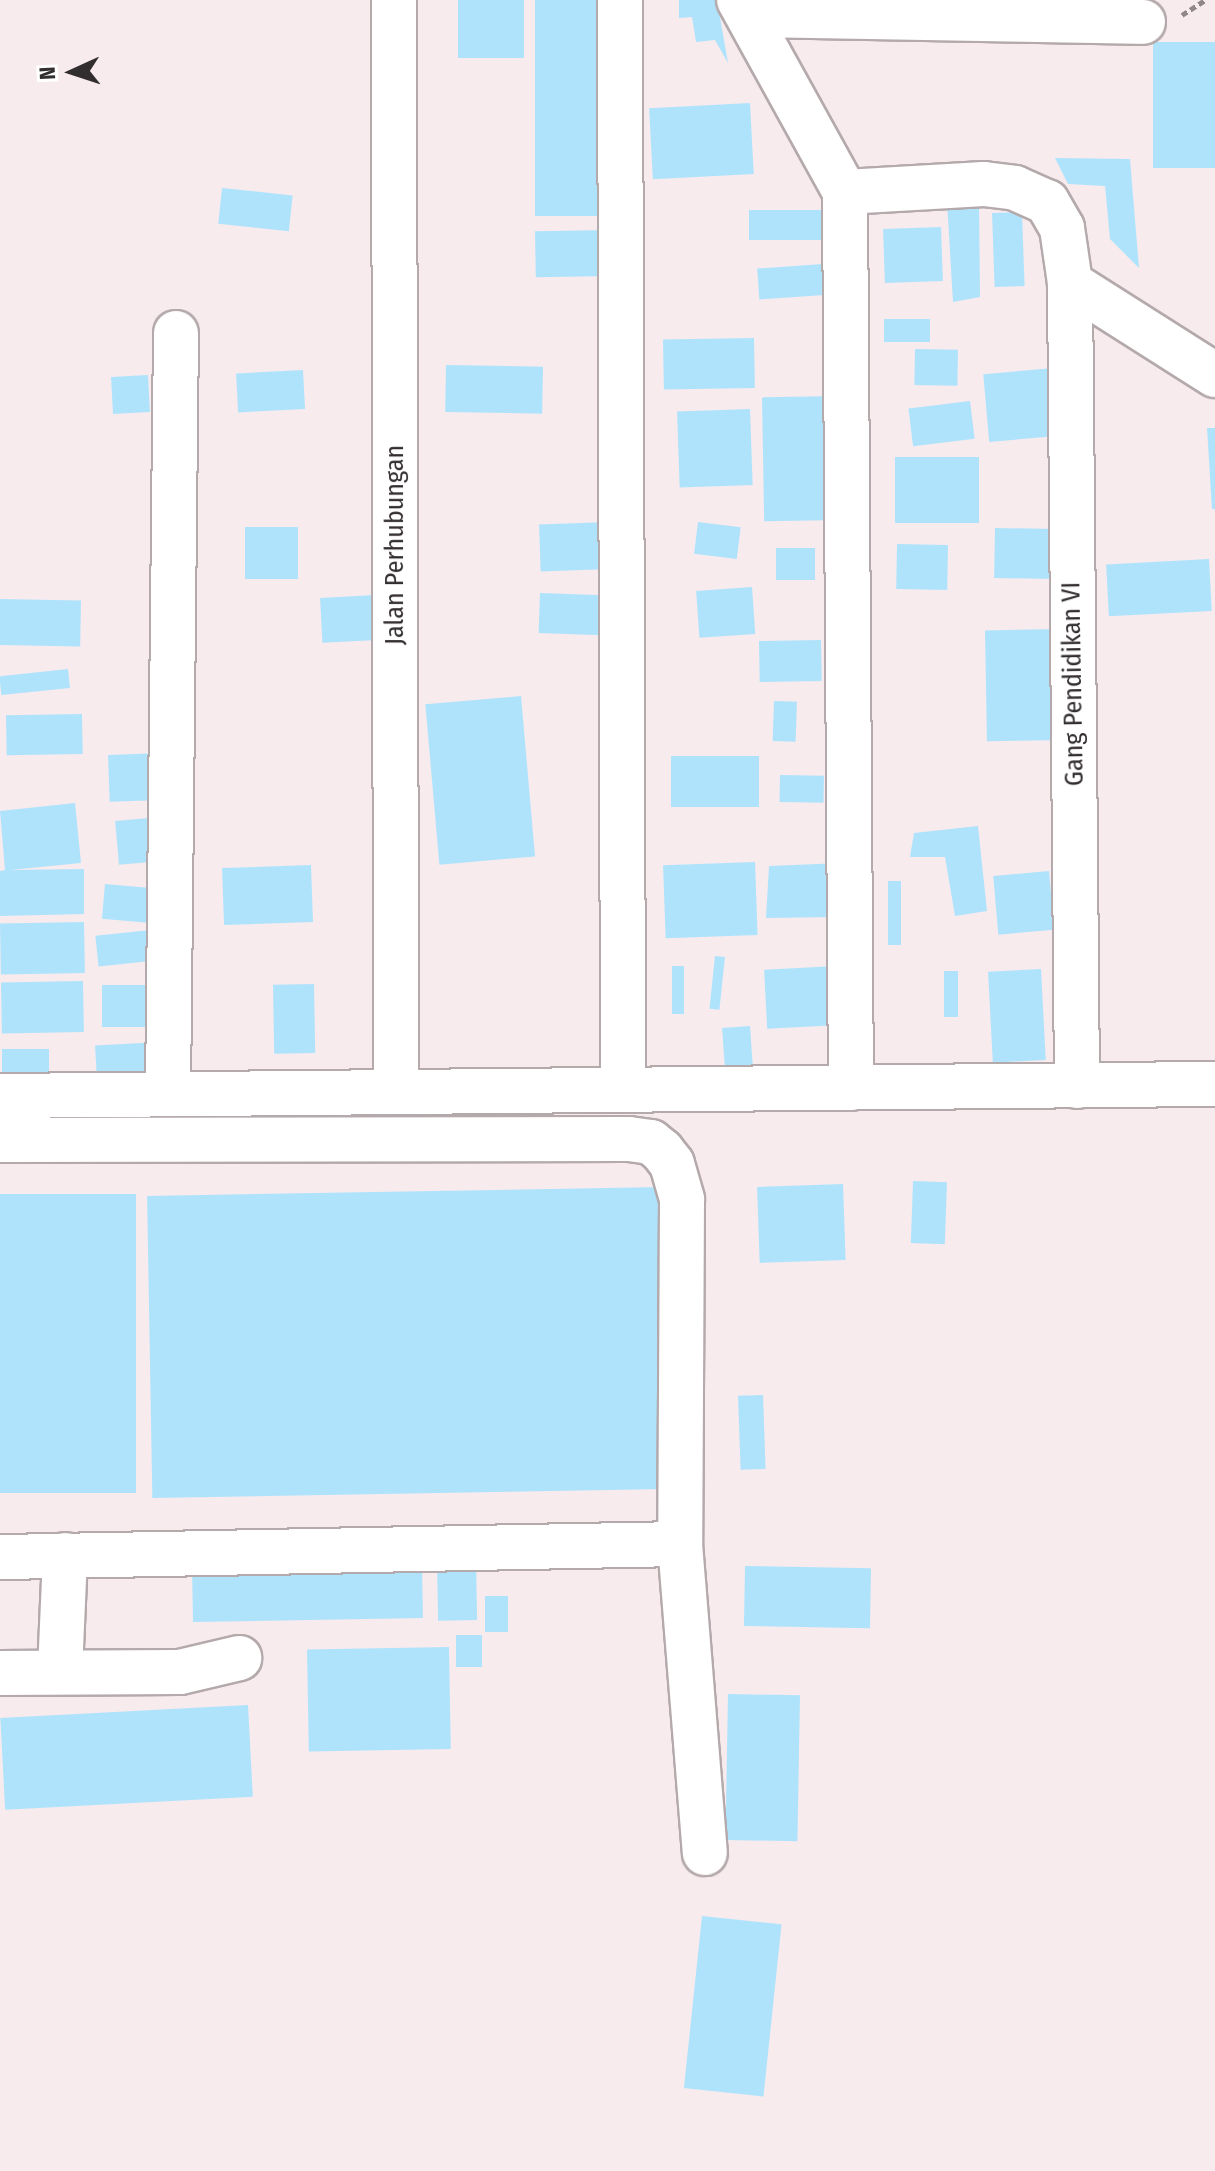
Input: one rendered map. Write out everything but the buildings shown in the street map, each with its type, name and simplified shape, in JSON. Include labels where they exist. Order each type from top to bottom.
[{"type":"street","name":"Jalan Perhubungan","points":[[394,0],[396,1091]]},
{"type":"street","points":[[620,0],[623,1089]]},
{"type":"street","points":[[744,8],[845,192],[851,1088]]},
{"type":"street","points":[[744,8],[1143,22]]},
{"type":"street","name":"Gang Pendidikan VI","points":[[845,192],[984,184],[1036,194],[1047,202],[1062,228],[1070,283],[1077,1086]]},
{"type":"street","points":[[1070,283],[1215,375]]},
{"type":"street","points":[[168,1093],[176,333]]},
{"type":"street","points":[[0,1096],[1215,1084]]},
{"type":"street","points":[[0,1140],[651,1142],[672,1164],[682,1200],[680,1544],[705,1853]]},
{"type":"street","points":[[0,1557],[680,1544]]},
{"type":"street","points":[[60,1671],[65,1555]]},
{"type":"street","points":[[0,1673],[180,1672],[239,1658]]}]
